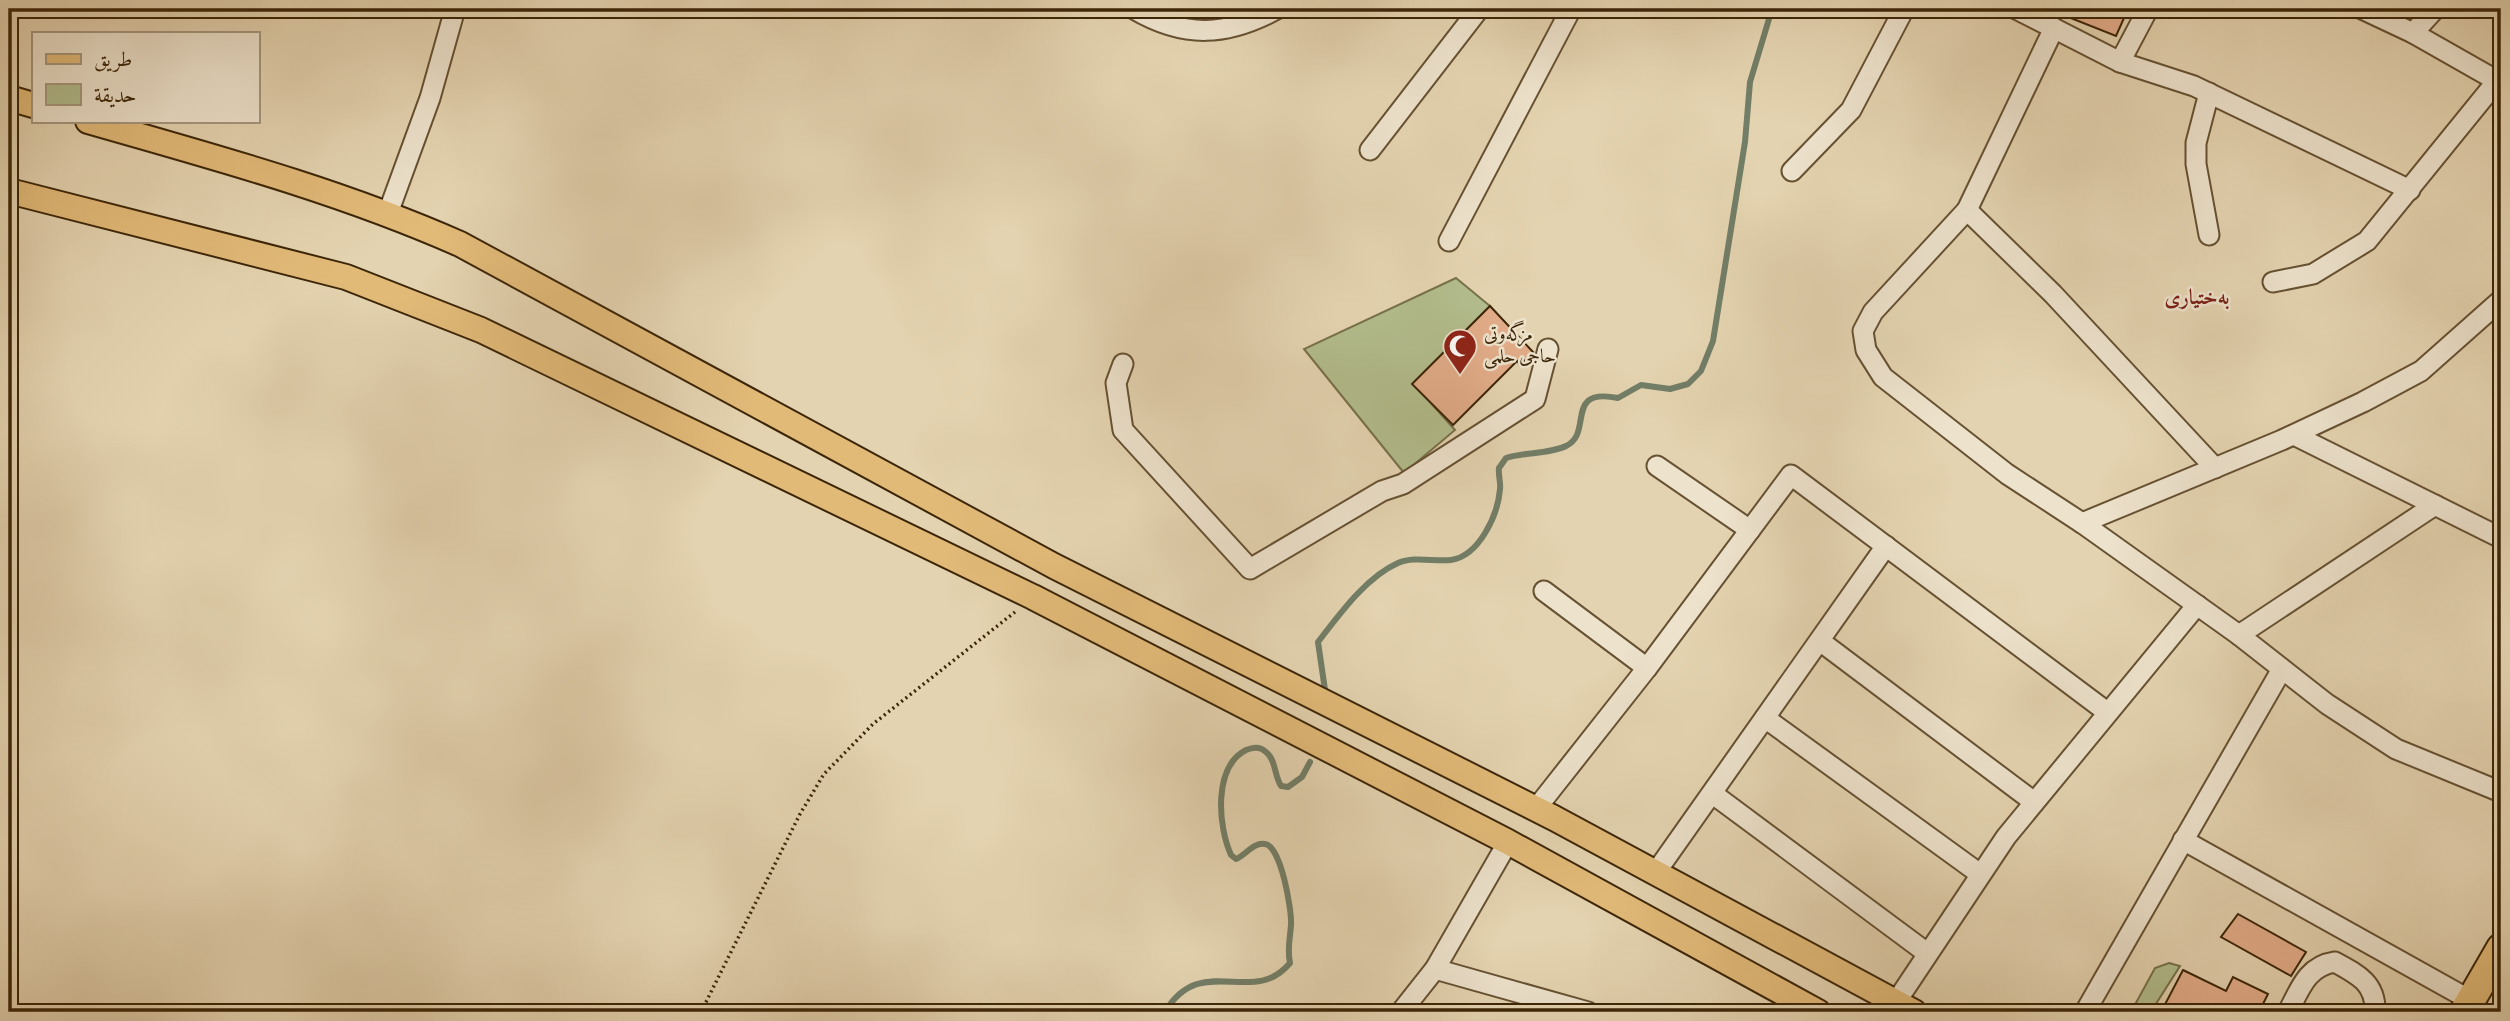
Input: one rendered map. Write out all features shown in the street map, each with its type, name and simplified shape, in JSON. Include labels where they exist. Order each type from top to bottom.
[{"type":"highway","points":[[2467,1006],[2501,948]]},
{"type":"main road","points":[[9,98],[32,105]]},
{"type":"main road","points":[[91,122],[310,185],[388,213],[508,268],[1054,566],[1656,872],[1905,1007]]},
{"type":"main road","points":[[9,191],[299,264],[437,310],[526,350],[1033,597],[1508,842],[1786,1005],[1818,1012]]},
{"type":"main road","points":[[1033,597],[1054,566]]},
{"type":"street","points":[[388,213],[430,98],[455,9]]},
{"type":"street","points":[[1134,9],[1172,16],[1180,28],[1215,32],[1248,25],[1278,9]]},
{"type":"street","points":[[1370,150],[1479,9]]},
{"type":"street","points":[[1449,241],[1571,9]]},
{"type":"street","points":[[1792,171],[1852,110],[1904,9]]},
{"type":"street","points":[[2120,62],[2148,9]]},
{"type":"street","points":[[2273,282],[2313,274],[2367,241],[2500,80],[2362,9]]},
{"type":"street","points":[[2413,33],[2435,9]]},
{"type":"street","points":[[2020,10],[2120,62],[2209,93],[2410,190]]},
{"type":"street","points":[[2054,28],[1967,210],[1873,312],[1863,331],[1866,350],[1883,377],[1908,399],[2007,474],[2082,523],[2239,635],[2327,704],[2396,749],[2501,792]]},
{"type":"street","points":[[2209,93],[2196,143],[2196,164],[2209,235]]},
{"type":"street","points":[[1967,210],[2053,295],[2215,468]]},
{"type":"street","points":[[2082,523],[2294,435],[2421,371],[2501,300]]},
{"type":"street","points":[[1123,364],[1116,383],[1123,430],[1250,569],[1382,491],[1403,484],[1535,399],[1548,349]]},
{"type":"street","points":[[2294,435],[2501,538]]},
{"type":"street","points":[[1657,466],[1750,530]]},
{"type":"street","points":[[1535,810],[1647,668],[1791,475],[2108,712]]},
{"type":"street","points":[[2239,635],[2435,505]]},
{"type":"street","points":[[1656,872],[1886,546]]},
{"type":"street","points":[[1544,591],[1647,668]]},
{"type":"street","points":[[1905,1007],[1927,953],[1980,874],[2034,802],[2197,605]]},
{"type":"street","points":[[1820,641],[2034,802]]},
{"type":"street","points":[[2085,1012],[2282,669]]},
{"type":"street","points":[[1765,718],[1980,874]]},
{"type":"street","points":[[1713,794],[1927,953]]},
{"type":"street","points":[[2183,840],[2467,1006]]},
{"type":"street","points":[[1401,1012],[1435,969],[1508,842]]},
{"type":"street","points":[[2288,1012],[2307,975],[2323,964],[2336,962],[2371,985],[2375,997],[2375,1012]]},
{"type":"street","points":[[1435,969],[1580,1011]]},
{"type":"path","points":[[701,1012],[800,814],[824,774],[873,724],[1033,597]]},
{"type":"green space","points":[[1456,278],[1490,306],[1413,383],[1455,430],[1404,473],[1304,349]]},
{"type":"green space","points":[[2169,963],[2180,966],[2154,1007],[2163,1012],[2131,1012],[2155,968]]},
{"type":"building","points":[[2048,9],[2128,9],[2116,36]]},
{"type":"building","name":"مزگەوتی حاجی حلمی","points":[[1490,306],[1533,352],[1520,365],[1517,361],[1453,425],[1412,384]]},
{"type":"building","points":[[2238,914],[2306,952],[2291,976],[2221,937]]},
{"type":"building","points":[[2183,970],[2226,991],[2233,977],[2268,994],[2259,1012],[2161,1012]]},
{"type":"waterway","points":[[1325,690],[1318,642],[1335,620],[1364,587],[1386,569],[1411,560],[1451,560],[1470,551],[1491,522],[1500,487],[1499,468],[1506,458],[1566,446],[1574,440],[1585,405],[1591,399],[1601,396],[1618,398],[1641,385],[1670,389],[1688,384],[1701,371],[1713,341],[1745,142],[1750,82],[1772,9]]},
{"type":"waterway","points":[[1165,1012],[1179,994],[1195,985],[1260,981],[1275,976],[1290,963],[1290,906],[1276,855],[1271,847],[1265,844],[1253,847],[1236,859],[1231,855],[1223,829],[1221,798],[1228,769],[1235,758],[1246,750],[1259,748],[1269,755],[1281,786],[1288,787],[1302,777],[1310,762]]},
{"type":"place","name":"مزگەوتی حاجی حلمی","points":[[1460,376]]},
{"type":"district","name":"بەختیاری","points":[[2197,298]]}]
